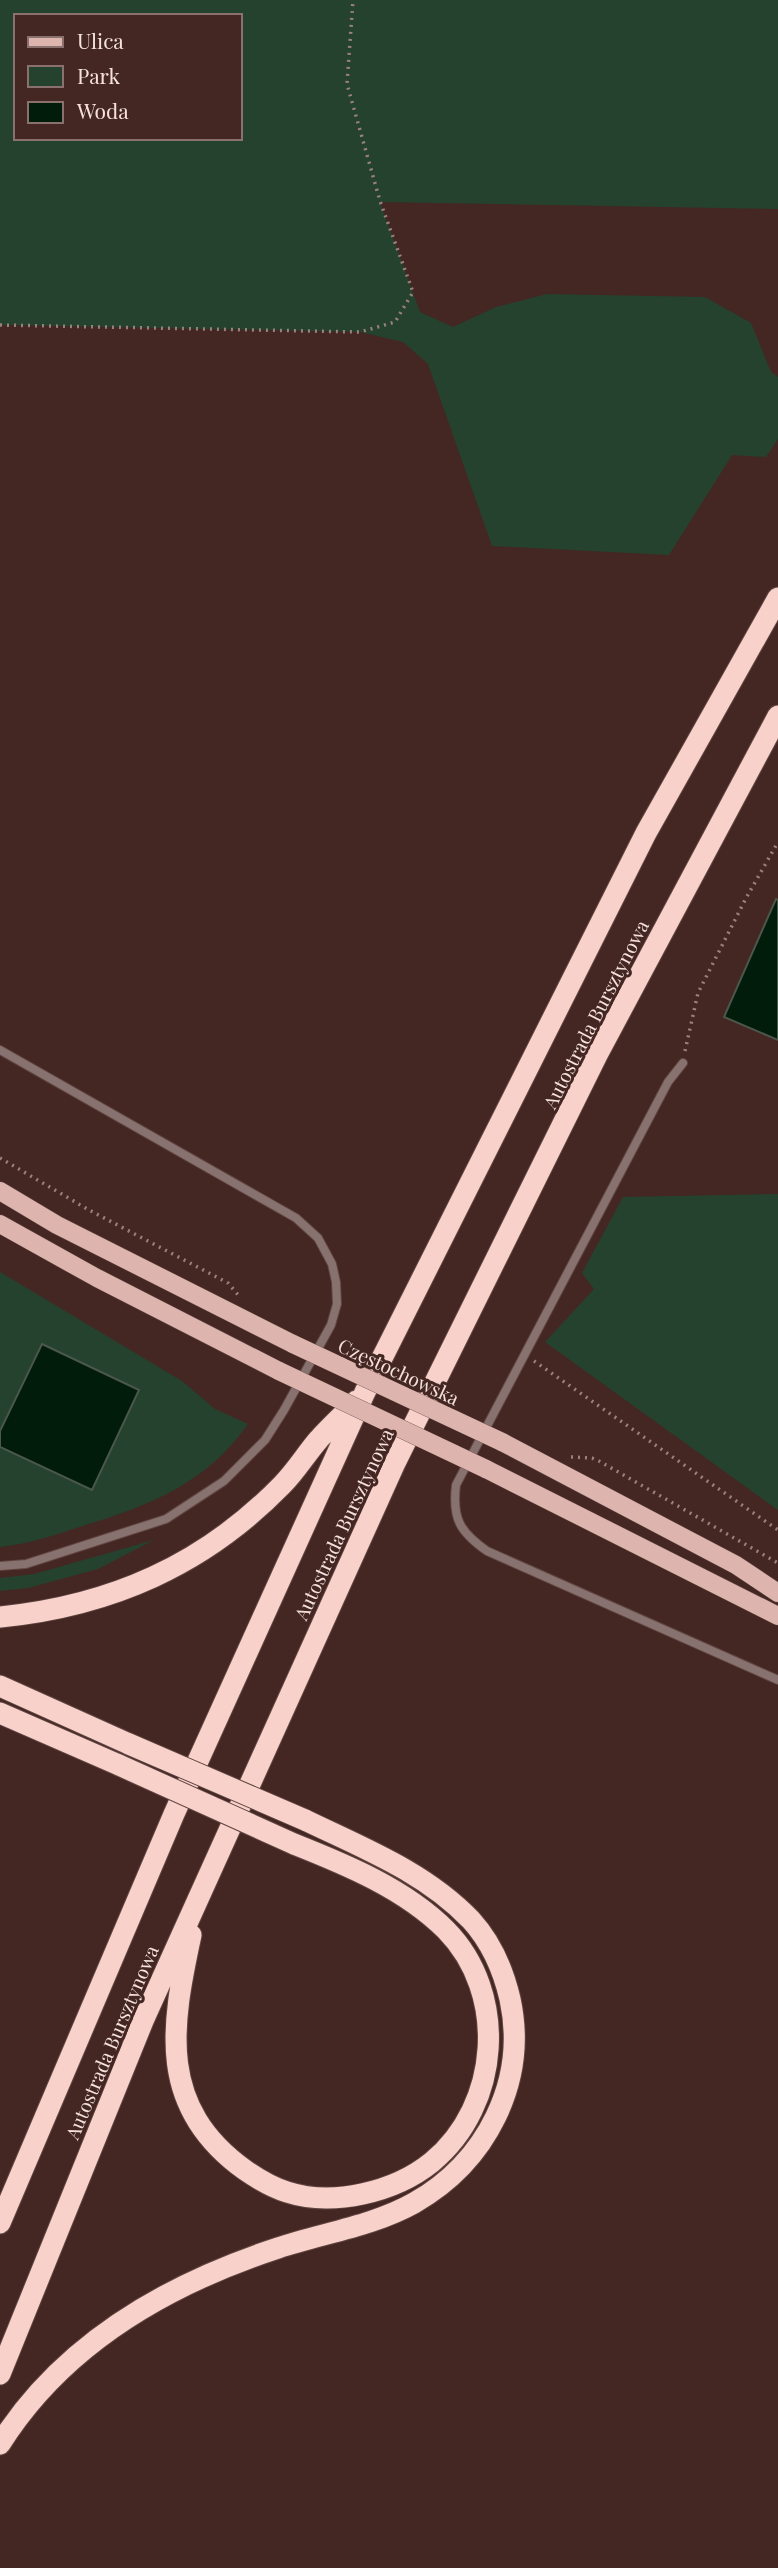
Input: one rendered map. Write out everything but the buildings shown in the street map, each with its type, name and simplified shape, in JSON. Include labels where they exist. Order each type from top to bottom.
[{"type":"highway","name":"Autostrada Bursztynowa","points":[[0,2222],[174,1814],[365,1392],[646,833],[778,598]]},
{"type":"highway","name":"Autostrada Bursztynowa","points":[[0,2374],[143,2021],[395,1463],[597,1055],[778,716]]},
{"type":"highway","points":[[0,1617],[43,1613],[86,1603],[158,1576],[191,1558],[256,1510],[284,1483],[320,1438],[365,1392]]},
{"type":"highway","points":[[0,1686],[305,1820],[401,1866],[428,1883],[471,1921],[490,1943],[505,1977],[513,2015],[515,2047],[501,2109],[489,2133],[455,2175],[412,2204],[365,2222],[278,2248],[215,2271],[168,2293],[104,2332],[59,2371],[19,2414],[0,2444]]},
{"type":"highway","points":[[0,1713],[358,1872],[418,1907],[446,1930],[476,1970],[488,2021],[489,2057],[481,2090],[454,2138],[432,2161],[404,2179],[341,2198],[288,2193],[262,2183],[228,2158],[200,2126],[185,2094],[175,2054],[175,2024],[181,1984],[199,1895]]},
{"type":"main road","name":"Częstochowska","points":[[0,1191],[57,1225],[293,1344],[502,1442],[736,1565],[778,1593]]},
{"type":"main road","points":[[0,1224],[97,1278],[279,1371],[486,1469],[778,1616]]},
{"type":"lane","points":[[0,1050],[296,1218],[318,1238],[332,1264],[337,1304],[331,1325],[265,1440],[224,1481],[166,1519],[26,1563],[0,1566]]},
{"type":"lane","points":[[683,1063],[668,1082],[456,1485],[456,1517],[463,1530],[486,1551],[778,1680]]},
{"type":"path","points":[[0,325],[360,332],[395,322],[413,292],[380,201],[347,83],[353,0]]},
{"type":"path","points":[[683,1063],[698,993],[778,842]]},
{"type":"path","points":[[0,1158],[89,1210],[228,1283],[246,1303]]},
{"type":"path","points":[[524,1354],[778,1530]]},
{"type":"path","points":[[561,1455],[599,1461],[778,1563]]},
{"type":"green space","points":[[0,0],[778,0],[778,209],[380,202],[420,312],[453,327],[496,307],[547,294],[705,297],[751,323],[771,372],[778,377],[778,439],[766,457],[732,455],[669,555],[492,546],[428,364],[403,342],[360,332],[0,325]]},
{"type":"green space","points":[[778,1194],[778,1510],[545,1342],[594,1289],[582,1273],[623,1197]]},
{"type":"green space","points":[[0,1272],[182,1381],[215,1409],[248,1424],[214,1462],[175,1490],[108,1518],[52,1536],[0,1547],[0,1447],[92,1490],[0,1431]]},
{"type":"green space","points":[[154,1540],[98,1569],[28,1588],[0,1591],[0,1578],[34,1574]]},
{"type":"water","points":[[776,899],[778,900],[778,1040],[724,1017]]},
{"type":"water","points":[[42,1344],[139,1390],[92,1490],[0,1447],[0,1431]]}]
